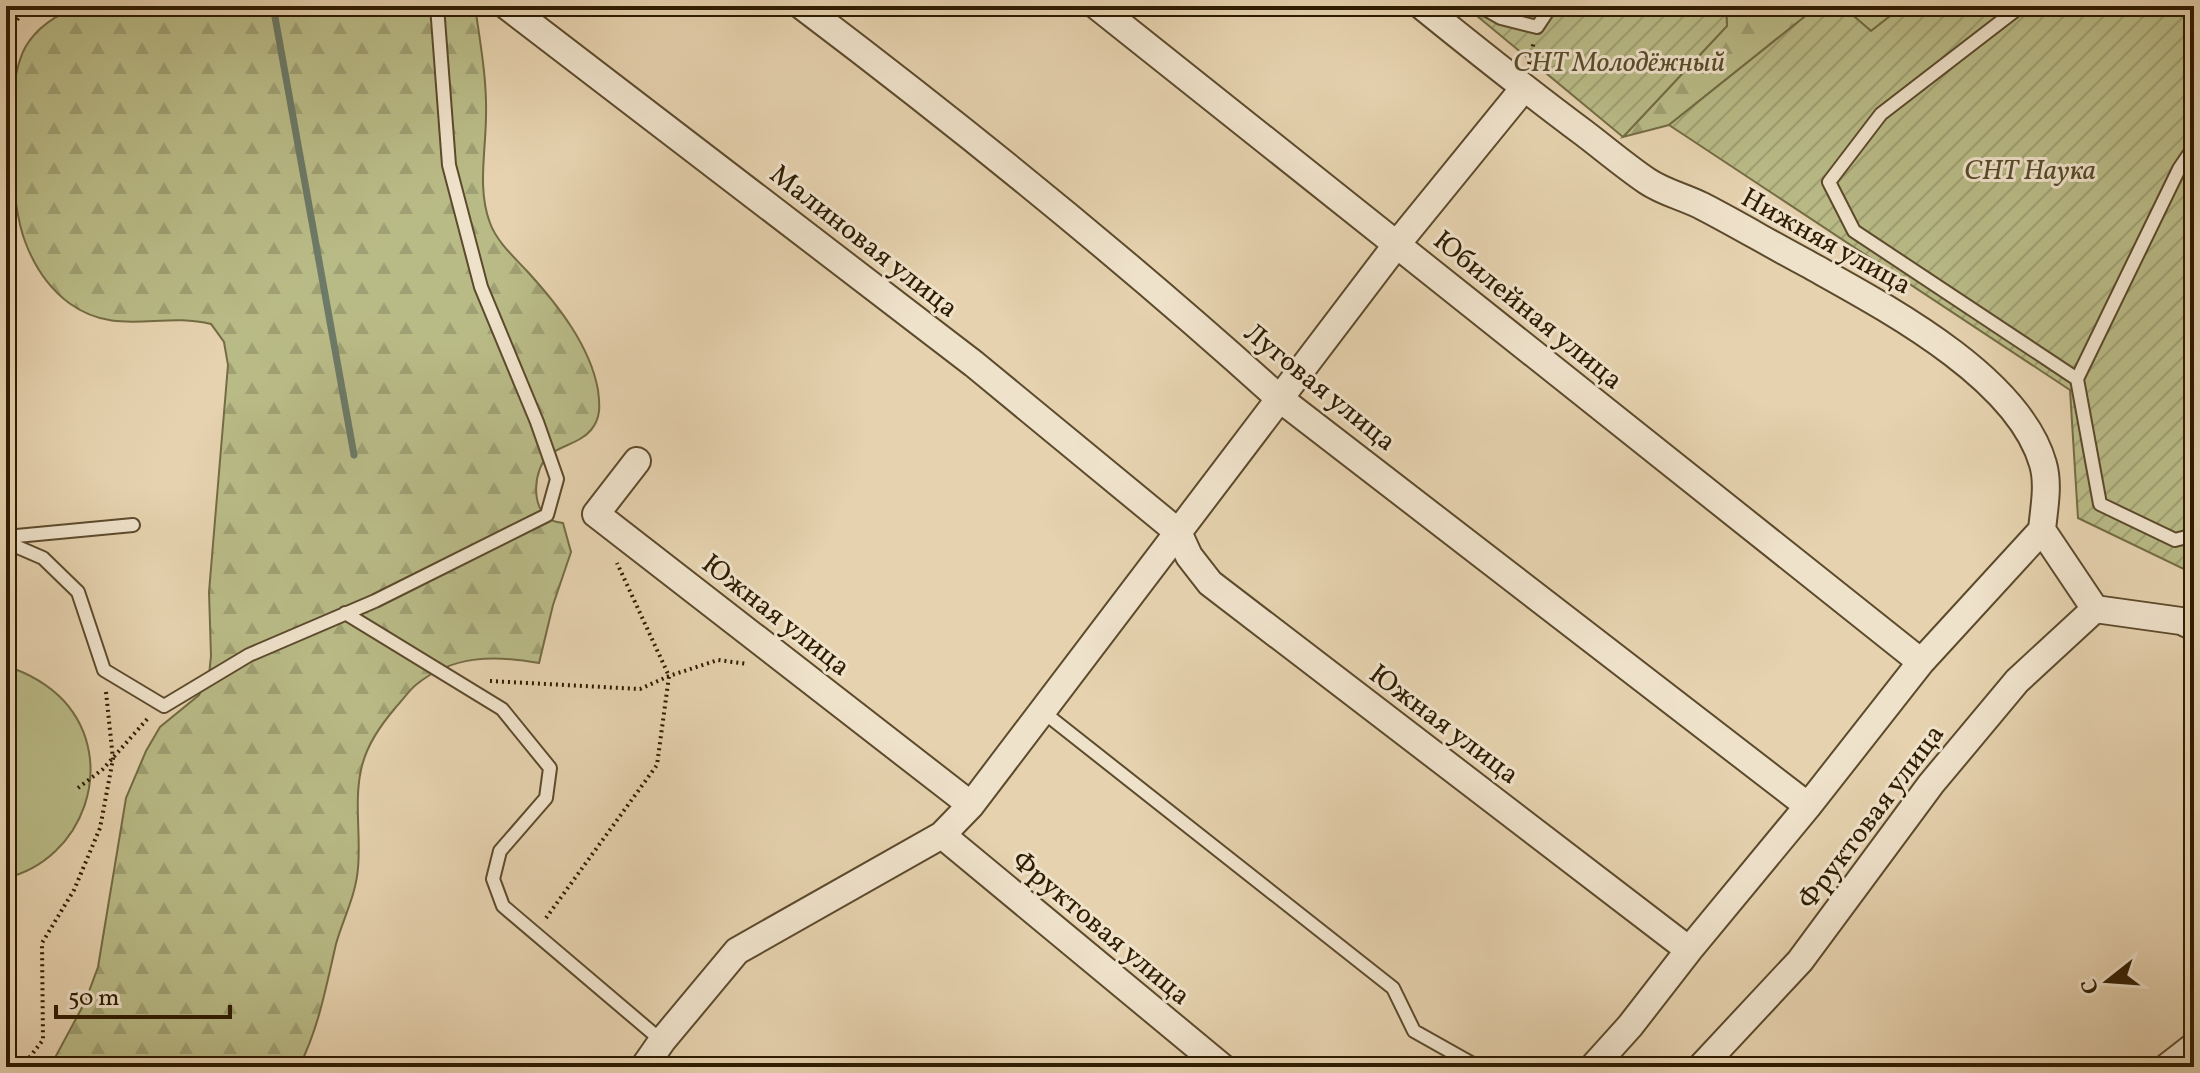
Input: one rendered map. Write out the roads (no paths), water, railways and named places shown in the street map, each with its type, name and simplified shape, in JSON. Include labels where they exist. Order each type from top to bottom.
[{"type":"street","name":"Малиновая улица","points":[[507,6],[974,364],[1178,532]]},
{"type":"street","name":"Луговая улица","points":[[802,6],[1070,217],[1279,398],[1808,806]]},
{"type":"street","name":"Юбилейная улица","points":[[1097,6],[1921,662]]},
{"type":"street","name":"Нижняя улица","points":[[1422,6],[1649,183],[1699,205],[1864,295],[1914,326],[1976,371],[2019,417],[2043,463],[2046,491],[2042,530]]},
{"type":"street","points":[[644,1067],[737,951],[942,835],[971,805],[1397,244],[1524,88]]},
{"type":"street","name":"Южная улица","points":[[637,461],[596,514],[971,805]]},
{"type":"street","points":[[1593,1067],[1630,1026],[1921,662],[2042,530],[2095,609],[2181,621],[2194,627]]},
{"type":"street","name":"Южная улица","points":[[1178,532],[1189,556],[1210,583],[1689,950]]},
{"type":"street","name":"Фруктовая улица","points":[[1701,1067],[1800,961],[1931,784],[2017,681],[2095,609]]},
{"type":"street","name":"Фруктовая улица","points":[[942,835],[1222,1067]]},
{"type":"street","points":[[2167,1067],[2194,1046]]},
{"type":"lane","points":[[6,540],[43,558],[78,592],[104,670],[164,706],[249,655],[387,595],[547,515],[557,479],[481,287],[449,165],[437,6]]},
{"type":"lane","points":[[1480,6],[1501,18],[1537,27],[1551,6]]},
{"type":"lane","points":[[2021,6],[1881,114],[1829,182],[1854,231],[2077,379]]},
{"type":"lane","points":[[2194,147],[2179,169],[2077,379],[2100,504],[2175,540],[2194,535]]},
{"type":"lane","points":[[6,540],[133,525]]},
{"type":"lane","points":[[345,613],[502,709],[550,768],[546,798],[500,851],[493,879],[503,906],[662,1041]]},
{"type":"lane","points":[[1042,711],[1393,988],[1414,1031],[1478,1067]]},
{"type":"waterway","points":[[273,6],[354,455]]},
{"type":"park label","name":"СНТ Молодёжный","points":[[1619,61]]},
{"type":"park label","name":"СНТ Наука","points":[[2030,169]]}]
